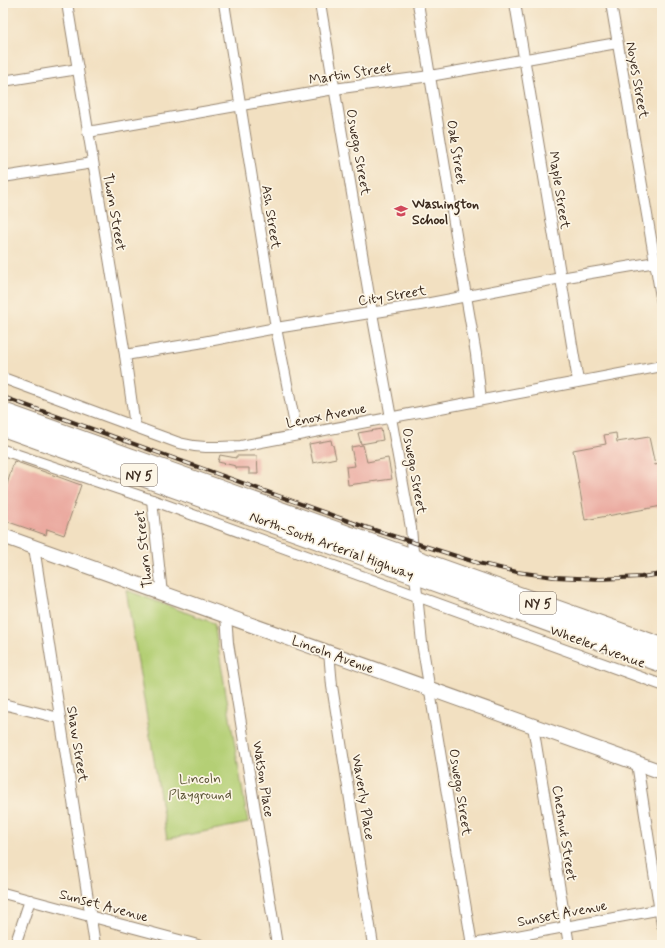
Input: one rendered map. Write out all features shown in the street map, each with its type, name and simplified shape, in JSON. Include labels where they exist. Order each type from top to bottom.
[{"type":"highway","name":"North-South Arterial Highway","points":[[3,412],[414,567],[662,663]]},
{"type":"highway","name":"North-South Arterial Highway","points":[[3,427],[414,567],[662,647]]},
{"type":"street","name":"Thorn Street","points":[[67,3],[125,355],[135,426]]},
{"type":"street","name":"Ash Street","points":[[224,3],[276,328],[297,435]]},
{"type":"street","name":"Oswego Street","points":[[320,3],[372,313],[412,528],[414,567],[422,643],[471,945]]},
{"type":"street","name":"Oak Street","points":[[418,3],[476,354],[481,400]]},
{"type":"street","name":"Maple Street","points":[[515,3],[578,381]]},
{"type":"street","name":"Noyes Street","points":[[611,3],[617,43],[658,262],[662,303]]},
{"type":"street","name":"Martin Street","points":[[88,132],[334,89],[430,76],[617,43]]},
{"type":"street","points":[[3,81],[78,69]]},
{"type":"street","points":[[3,177],[93,163]]},
{"type":"street","name":"City Street","points":[[125,355],[276,328],[420,305],[561,278],[658,262]]},
{"type":"street","name":"Lenox Avenue","points":[[3,378],[179,443],[195,447],[208,448],[241,446],[662,366]]},
{"type":"street","name":"Wheeler Avenue","points":[[3,450],[152,500],[662,685]]},
{"type":"street","name":"Thorn Street","points":[[152,500],[162,594]]},
{"type":"street","name":"Lincoln Avenue","points":[[3,536],[662,772]]},
{"type":"street","name":"Shaw Street","points":[[34,547],[59,718],[96,945]]},
{"type":"street","name":"Watson Place","points":[[226,616],[228,643],[277,945]]},
{"type":"street","name":"Waverly Place","points":[[329,652],[332,686],[373,945]]},
{"type":"street","points":[[3,704],[59,718]]},
{"type":"street","name":"Chestnut Street","points":[[533,726],[569,945]]},
{"type":"street","points":[[637,763],[661,909],[662,925]]},
{"type":"street","name":"Sunset Avenue","points":[[3,893],[198,945]]},
{"type":"street","points":[[15,945],[30,900]]},
{"type":"street","name":"Sunset Avenue","points":[[471,945],[661,909]]},
{"type":"green space","name":"Lincoln Playground","points":[[126,590],[214,623],[248,823],[167,839]]},
{"type":"building","points":[[381,429],[383,440],[361,444],[358,433]]},
{"type":"building","points":[[616,433],[617,442],[649,437],[655,465],[662,463],[662,506],[585,520],[573,450],[606,444],[604,435]]},
{"type":"building","points":[[331,440],[336,458],[313,463],[309,444]]},
{"type":"building","points":[[363,445],[367,462],[388,458],[392,479],[348,485],[346,467],[355,466],[351,447]]},
{"type":"building","points":[[220,455],[236,458],[236,456],[257,456],[258,474],[249,474],[249,468],[236,468],[236,466],[218,462]]},
{"type":"building","points":[[14,461],[81,485],[64,535],[47,529],[46,535],[3,520],[3,498]]},
{"type":"railway","points":[[3,397],[365,527],[478,563],[517,572],[554,577],[600,579],[641,577],[662,574]]},
{"type":"place","name":"Washington School","points":[[401,211]]}]
